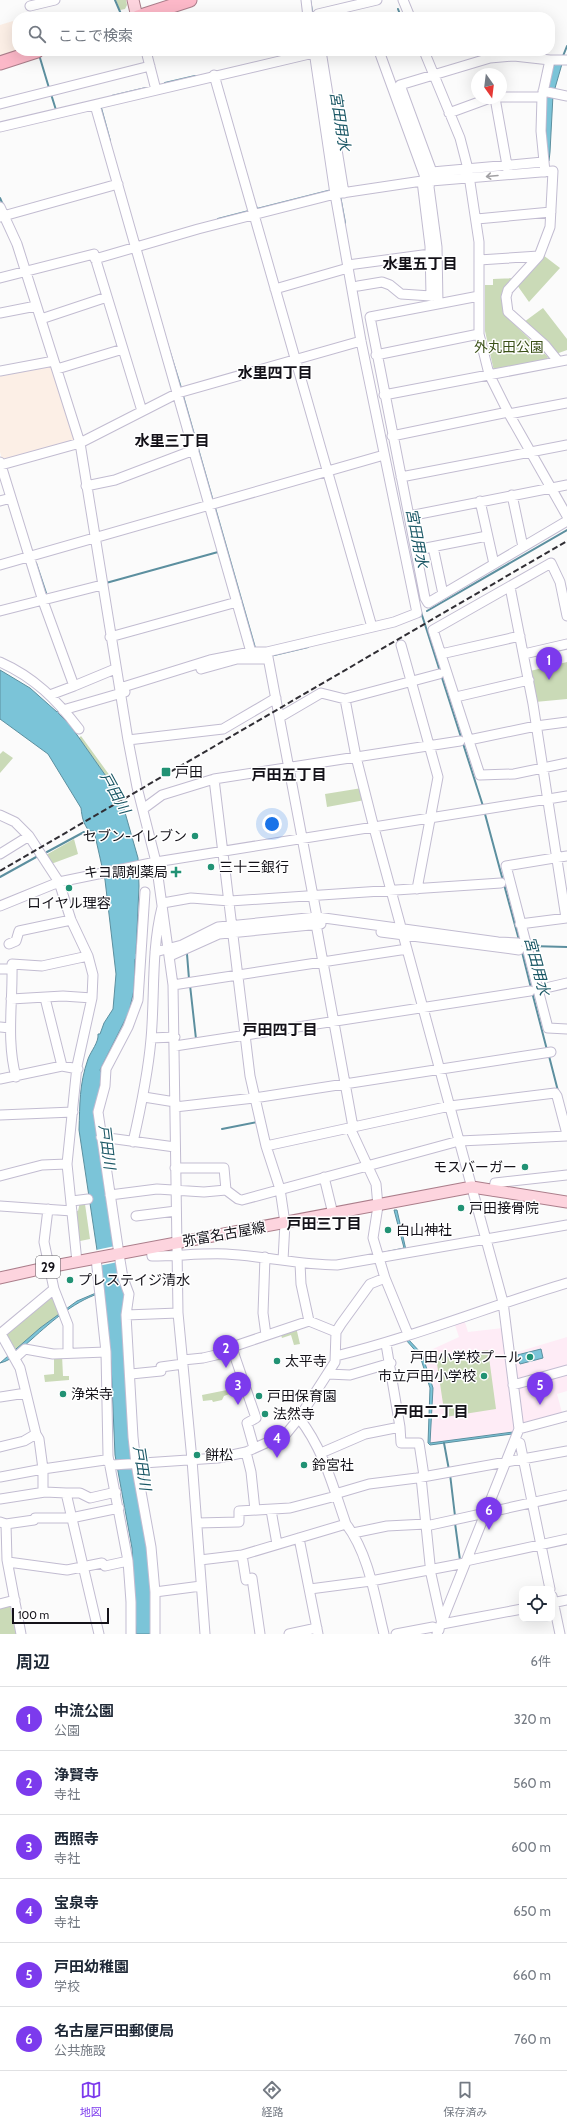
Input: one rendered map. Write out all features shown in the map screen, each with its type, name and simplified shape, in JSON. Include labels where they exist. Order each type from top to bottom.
[{"type":"highway","points":[[153,12],[190,0]]},
{"type":"highway","points":[[0,63],[22,56]]},
{"type":"main road","points":[[133,0],[136,12]]},
{"type":"main road","name":"弥富名古屋線","points":[[0,1278],[49,1266],[378,1206],[472,1187],[567,1202]]},
{"type":"street","points":[[30,6],[55,0]]},
{"type":"street","points":[[306,0],[307,12]]},
{"type":"street","points":[[326,12],[377,0]]},
{"type":"street","points":[[403,0],[408,12]]},
{"type":"street","points":[[147,56],[156,90]]},
{"type":"street","points":[[0,127],[297,56]]},
{"type":"street","points":[[120,691],[237,659],[268,655],[372,627],[417,613],[361,341],[348,267],[340,193],[320,56]]},
{"type":"street","points":[[358,286],[382,282],[390,285],[401,294],[431,296],[428,178],[425,177],[381,56]]},
{"type":"street","points":[[426,56],[460,138],[469,173],[477,219],[480,334],[489,374],[530,452],[567,516]]},
{"type":"street","points":[[438,304],[437,247],[428,178],[400,85],[490,58],[514,56],[566,60]]},
{"type":"street","points":[[544,167],[544,93],[552,60]]},
{"type":"street","points":[[0,104],[150,66]]},
{"type":"street","points":[[214,75],[372,627]]},
{"type":"street","points":[[507,96],[544,93],[563,95]]},
{"type":"street","points":[[449,113],[474,104]]},
{"type":"street","points":[[496,104],[508,170]]},
{"type":"street","points":[[95,105],[251,652]]},
{"type":"street","points":[[95,259],[340,193],[428,178],[544,167],[553,171],[550,227],[539,256],[508,290],[507,305],[508,312],[562,360]]},
{"type":"street","points":[[2,216],[118,184]]},
{"type":"street","points":[[0,207],[2,216],[17,244],[80,443],[115,669],[128,740],[156,862],[163,903],[173,985],[175,1042],[174,1147],[178,1313],[192,1460],[205,1634]]},
{"type":"street","points":[[477,219],[551,212]]},
{"type":"street","points":[[0,278],[94,254],[142,410]]},
{"type":"street","points":[[275,289],[348,267],[430,254]]},
{"type":"street","points":[[479,260],[539,256]]},
{"type":"street","points":[[479,296],[370,317],[376,355],[425,598],[428,603],[567,521]]},
{"type":"street","points":[[41,319],[107,297]]},
{"type":"street","points":[[0,313],[36,306]]},
{"type":"street","points":[[376,355],[480,334]]},
{"type":"street","points":[[74,686],[43,601],[0,463],[80,443],[142,410],[178,393],[361,341]]},
{"type":"street","points":[[0,371],[55,365],[123,349]]},
{"type":"street","points":[[384,395],[562,360]]},
{"type":"street","points":[[392,436],[567,402]]},
{"type":"street","points":[[401,477],[567,445]]},
{"type":"street","points":[[86,486],[115,480],[194,450]]},
{"type":"street","points":[[0,565],[384,455]]},
{"type":"street","points":[[409,516],[567,485]]},
{"type":"street","points":[[512,495],[524,547]]},
{"type":"street","points":[[0,501],[11,498]]},
{"type":"street","points":[[480,502],[494,564]]},
{"type":"street","points":[[416,550],[488,536]]},
{"type":"street","points":[[433,547],[443,594]]},
{"type":"street","points":[[567,616],[560,582],[551,563],[433,630],[456,697],[465,740],[480,775],[514,774],[567,763]]},
{"type":"street","points":[[0,611],[102,585]]},
{"type":"street","points":[[510,587],[529,680],[566,918],[520,924]]},
{"type":"street","points":[[110,637],[237,602]]},
{"type":"street","points":[[442,654],[520,636]]},
{"type":"street","points":[[524,654],[567,644]]},
{"type":"street","points":[[401,645],[410,682],[438,777],[417,889]]},
{"type":"street","points":[[64,710],[210,660],[251,652],[268,655]]},
{"type":"street","points":[[268,655],[302,838],[351,1127],[376,1184],[378,1206],[373,1238],[385,1278],[408,1334]]},
{"type":"street","points":[[0,662],[20,671],[50,695],[79,729]]},
{"type":"street","points":[[50,695],[115,669]]},
{"type":"street","points":[[280,717],[321,693],[345,699],[439,674]]},
{"type":"street","points":[[456,697],[529,680]]},
{"type":"street","points":[[128,740],[223,729],[276,698]]},
{"type":"street","points":[[345,699],[356,757],[374,828],[503,1302],[519,1429],[485,1512],[441,1630]]},
{"type":"street","points":[[143,809],[162,795],[214,779],[429,746],[536,726],[567,722]]},
{"type":"street","points":[[214,779],[240,976],[254,1098],[266,1146],[280,1189],[285,1223],[283,1260]]},
{"type":"street","points":[[0,906],[59,882],[144,864],[567,796]]},
{"type":"street","points":[[1,815],[15,822],[29,836],[59,882],[70,920],[88,956],[93,975],[92,998],[78,1069],[67,1164],[69,1198],[72,1202],[74,1241],[77,1262]]},
{"type":"street","points":[[0,854],[29,836]]},
{"type":"street","points":[[567,856],[506,866],[534,991],[548,1028],[567,1029]]},
{"type":"street","points":[[163,903],[191,898],[230,901],[500,883]]},
{"type":"street","points":[[145,892],[138,1000],[128,1027],[106,1069],[105,1086],[98,1112],[111,1195],[118,1254],[123,1278],[129,1294],[126,1315],[136,1464],[151,1547],[155,1592],[155,1634]]},
{"type":"street","points":[[133,1142],[144,1097],[151,1038],[156,929],[163,903]]},
{"type":"street","points":[[9,944],[16,941],[19,931],[70,920]]},
{"type":"street","points":[[155,955],[185,951],[216,935],[233,929],[316,920],[518,947]]},
{"type":"street","points":[[173,985],[240,976],[407,949]]},
{"type":"street","points":[[16,1077],[12,1064],[10,1028],[12,964],[42,966],[88,956]]},
{"type":"street","points":[[0,969],[12,969]]},
{"type":"street","points":[[151,1038],[175,1042],[247,1035],[534,991],[567,983]]},
{"type":"street","points":[[11,999],[63,996],[92,998]]},
{"type":"street","points":[[45,998],[62,1066]]},
{"type":"street","points":[[0,1026],[10,1028]]},
{"type":"street","points":[[144,1097],[175,1104],[254,1098],[549,1052]]},
{"type":"street","points":[[0,1079],[16,1077],[62,1066],[78,1069]]},
{"type":"street","points":[[111,1195],[157,1189],[176,1189],[204,1192],[226,1190],[238,1199],[242,1200],[459,1141],[567,1135],[555,1093],[450,1106],[266,1146]]},
{"type":"street","points":[[0,1115],[73,1112]]},
{"type":"street","points":[[101,1137],[174,1147]]},
{"type":"street","points":[[0,1176],[42,1165],[67,1164]]},
{"type":"street","points":[[175,1168],[224,1168],[226,1190]]},
{"type":"street","points":[[493,1191],[495,1183],[567,1175]]},
{"type":"street","points":[[324,1177],[333,1214]]},
{"type":"street","points":[[72,1202],[88,1199]]},
{"type":"street","points":[[0,1206],[72,1211]]},
{"type":"street","points":[[48,1209],[44,1242],[54,1289],[64,1313],[69,1336],[68,1353]]},
{"type":"street","points":[[136,1216],[176,1211]]},
{"type":"street","points":[[151,1248],[152,1256],[201,1254],[265,1257],[300,1263],[337,1265],[567,1225]]},
{"type":"street","points":[[201,1238],[201,1254]]},
{"type":"street","points":[[265,1257],[264,1313],[266,1336]]},
{"type":"street","points":[[96,1258],[106,1352],[108,1456],[112,1464],[128,1561],[131,1602],[131,1634]]},
{"type":"street","points":[[300,1263],[301,1284],[309,1321]]},
{"type":"street","points":[[0,1477],[105,1460],[112,1464],[136,1464],[218,1458],[250,1450],[286,1434],[299,1418],[335,1362],[336,1332],[370,1284],[385,1278]]},
{"type":"street","points":[[336,1356],[386,1344],[408,1334],[503,1302],[567,1283]]},
{"type":"street","points":[[43,1492],[43,1469],[39,1440],[36,1434],[20,1368],[1,1334],[54,1289]]},
{"type":"street","points":[[126,1315],[178,1313]]},
{"type":"street","points":[[255,1510],[247,1423],[256,1418],[233,1351],[235,1346],[309,1321],[336,1332]]},
{"type":"street","points":[[386,1344],[391,1363],[401,1443],[419,1443],[430,1571],[441,1630]]},
{"type":"street","points":[[14,1356],[26,1349],[53,1354],[106,1352]]},
{"type":"street","points":[[131,1374],[161,1371],[161,1367],[233,1351]]},
{"type":"street","points":[[328,1374],[350,1374],[391,1363]]},
{"type":"street","points":[[513,1384],[567,1370]]},
{"type":"street","points":[[0,1397],[26,1393]]},
{"type":"street","points":[[519,1429],[567,1416]]},
{"type":"street","points":[[299,1418],[310,1431],[321,1452],[346,1524],[353,1533],[371,1581],[384,1634]]},
{"type":"street","points":[[321,1452],[365,1434],[400,1427]]},
{"type":"street","points":[[0,1447],[24,1441],[36,1434]]},
{"type":"street","points":[[515,1441],[520,1443],[549,1586]]},
{"type":"street","points":[[197,1523],[239,1522],[239,1511],[290,1508],[369,1484],[567,1451]]},
{"type":"street","points":[[0,1499],[43,1492],[80,1493],[90,1498],[116,1492]]},
{"type":"street","points":[[66,1493],[82,1565],[85,1567],[99,1634]]},
{"type":"street","points":[[353,1533],[387,1526],[426,1525],[567,1495]]},
{"type":"street","points":[[21,1634],[15,1600],[5,1562],[3,1523],[35,1518],[71,1518],[119,1508]]},
{"type":"street","points":[[271,1510],[277,1544]]},
{"type":"street","points":[[200,1560],[242,1555],[346,1524]]},
{"type":"street","points":[[289,1634],[317,1631],[299,1538]]},
{"type":"street","points":[[310,1589],[430,1571],[567,1539]]},
{"type":"street","points":[[242,1555],[246,1580],[252,1578],[260,1634]]},
{"type":"street","points":[[5,1562],[67,1570],[102,1563],[105,1566],[128,1561]]},
{"type":"street","points":[[155,1592],[201,1586]]},
{"type":"street","points":[[0,1604],[15,1600]]},
{"type":"street","points":[[555,1601],[567,1600]]},
{"type":"street","points":[[396,1634],[433,1627],[441,1630],[519,1610]]},
{"type":"street","points":[[555,1613],[560,1634]]},
{"type":"shaded area","points":[[12,21],[12,52],[0,56],[0,25]]},
{"type":"shaded area","points":[[51,363],[77,441],[2,460],[0,452],[0,373]]},
{"type":"shaded area","name":"市立戸田小学校","points":[[464,1319],[468,1332],[503,1328],[507,1355],[567,1337],[567,1368],[511,1383],[515,1424],[513,1432],[430,1443],[433,1388],[422,1354],[459,1337],[454,1322]]},
{"type":"shaded area","points":[[567,1372],[567,1391],[557,1394],[563,1416],[523,1424],[518,1386]]},
{"type":"green space","points":[[116,0],[126,0],[127,5],[125,9],[120,10]]},
{"type":"green space","points":[[543,255],[560,268],[529,302],[517,285],[536,267]]},
{"type":"green space","name":"外丸田公園","points":[[514,278],[502,298],[505,312],[510,320],[548,357],[546,361],[494,371],[485,331],[485,285],[493,285],[493,279]]},
{"type":"green space","points":[[543,308],[567,339],[567,350],[556,354],[524,322]]},
{"type":"green space","points":[[567,662],[567,699],[535,702],[530,671]]},
{"type":"green space","points":[[81,736],[113,780],[108,779],[79,738]]},
{"type":"green space","points":[[3,751],[13,758],[0,773],[0,754]]},
{"type":"green space","points":[[362,788],[365,800],[327,807],[325,794]]},
{"type":"green space","points":[[74,839],[78,854],[51,864],[46,855]]},
{"type":"green space","points":[[80,1202],[85,1204],[90,1239],[75,1242],[74,1211],[78,1211]]},
{"type":"green space","points":[[50,1296],[54,1297],[61,1313],[40,1328],[16,1350],[5,1334]]},
{"type":"green space","points":[[296,1327],[300,1344],[294,1345],[291,1335],[282,1338],[280,1332]]},
{"type":"green space","points":[[488,1350],[496,1409],[445,1417],[436,1357]]},
{"type":"green space","points":[[54,1355],[62,1355],[63,1376],[69,1376],[69,1380],[45,1382],[44,1375],[54,1374]]},
{"type":"green space","points":[[237,1388],[238,1391],[224,1396],[222,1400],[213,1402],[212,1400],[203,1401],[202,1395]]},
{"type":"green space","points":[[11,1603],[19,1634],[0,1634],[0,1606]]},
{"type":"water","points":[[564,57],[553,95],[550,152],[549,161],[547,161],[546,100],[553,67]]},
{"type":"water","name":"戸田川","points":[[0,670],[30,688],[57,712],[59,709],[60,711],[58,713],[70,725],[108,779],[113,780],[122,792],[124,809],[138,858],[139,886],[136,954],[139,955],[139,959],[135,959],[134,990],[129,1012],[100,1070],[103,1076],[101,1076],[95,1112],[117,1270],[125,1290],[125,1306],[152,1596],[153,1634],[136,1634],[132,1548],[115,1455],[111,1363],[104,1292],[94,1295],[65,1311],[13,1356],[0,1363],[40,1328],[77,1301],[103,1290],[79,1130],[80,1103],[81,1086],[88,1059],[96,1043],[98,1034],[100,1034],[104,1023],[113,1009],[116,974],[105,880],[94,831],[89,831],[87,828],[83,820],[81,808],[48,754],[0,719]]},
{"type":"water","points":[[394,1210],[397,1210],[406,1250],[380,1254],[404,1248]]},
{"type":"water","points":[[408,1339],[422,1354],[433,1388],[430,1443],[513,1432],[512,1434],[430,1445],[428,1443],[430,1388],[420,1356],[406,1340]]},
{"type":"water","name":"戸田小学校プール","points":[[541,1349],[543,1358],[520,1364],[517,1355]]},
{"type":"pier","points":[[115,1246],[118,1262],[98,1266],[96,1250]]},
{"type":"waterway","points":[[115,0],[120,12]]},
{"type":"waterway","name":"宮田用水","points":[[310,0],[312,12]]},
{"type":"waterway","points":[[563,56],[567,46]]},
{"type":"waterway","points":[[40,58],[49,88]]},
{"type":"waterway","points":[[165,83],[195,76]]},
{"type":"waterway","points":[[112,96],[146,88]]},
{"type":"waterway","points":[[51,94],[56,110]]},
{"type":"waterway","points":[[101,108],[110,141]]},
{"type":"waterway","points":[[256,206],[257,209],[332,190]]},
{"type":"waterway","name":"宮田用水","points":[[340,196],[345,223]]},
{"type":"waterway","points":[[0,198],[3,205]]},
{"type":"waterway","points":[[218,219],[249,211]]},
{"type":"waterway","points":[[167,343],[181,388]]},
{"type":"waterway","points":[[183,396],[212,498]]},
{"type":"waterway","points":[[215,508],[255,648]]},
{"type":"waterway","points":[[427,611],[567,530]]},
{"type":"waterway","points":[[106,583],[218,552]]},
{"type":"waterway","points":[[36,563],[47,596]]},
{"type":"waterway","name":"宮田用水","points":[[421,612],[483,806]]},
{"type":"waterway","points":[[270,656],[308,647]]},
{"type":"waterway","name":"宮田用水","points":[[485,814],[519,940]]},
{"type":"waterway","points":[[47,852],[84,832]]},
{"type":"waterway","points":[[0,877],[38,856]]},
{"type":"waterway","points":[[530,946],[567,947]]},
{"type":"waterway","name":"宮田用水","points":[[522,952],[531,988]]},
{"type":"waterway","points":[[187,954],[189,979]]},
{"type":"waterway","points":[[190,985],[196,1039]]},
{"type":"waterway","name":"宮田用水","points":[[532,992],[547,1050]]},
{"type":"waterway","name":"宮田用水","points":[[549,1056],[558,1091]]},
{"type":"waterway","points":[[222,1129],[257,1122]]},
{"type":"waterway","points":[[444,1443],[449,1470]]},
{"type":"waterway","points":[[450,1474],[455,1516]]},
{"type":"waterway","points":[[455,1523],[460,1560]]},
{"type":"railway","points":[[0,871],[567,541]]},
{"type":"place","name":"中流公園","points":[[549,680]]},
{"type":"place","name":"戸田","points":[[166,772]]},
{"type":"place","name":"セブン-イレブン","points":[[195,836]]},
{"type":"place","name":"三十三銀行","points":[[211,867]]},
{"type":"place","name":"キヨ調剤薬局","points":[[176,872]]},
{"type":"place","name":"ロイヤル理容","points":[[69,888]]},
{"type":"place","name":"モスバーガー","points":[[525,1167]]},
{"type":"place","name":"戸田接骨院","points":[[461,1208]]},
{"type":"place","name":"白山神社","points":[[388,1230]]},
{"type":"place","name":"プレステイジ清水","points":[[70,1280]]},
{"type":"place","name":"戸田小学校プール","points":[[530,1357]]},
{"type":"place","name":"太平寺","points":[[277,1361]]},
{"type":"place","name":"浄賢寺","points":[[226,1368]]},
{"type":"place","name":"市立戸田小学校","points":[[484,1376]]},
{"type":"place","name":"浄栄寺","points":[[63,1394]]},
{"type":"place","name":"戸田保育園","points":[[259,1396]]},
{"type":"place","name":"西照寺","points":[[238,1405]]},
{"type":"place","name":"戸田幼稚園","points":[[540,1405]]},
{"type":"place","name":"法然寺","points":[[265,1414]]},
{"type":"place","name":"餅松","points":[[197,1455]]},
{"type":"place","name":"宝泉寺","points":[[277,1458]]},
{"type":"place","name":"鈴宮社","points":[[304,1465]]},
{"type":"place","name":"名古屋戸田郵便局","points":[[489,1530]]},
{"type":"district","name":"水里五丁目","points":[[420,264]]},
{"type":"district","name":"水里四丁目","points":[[275,373]]},
{"type":"district","name":"水里三丁目","points":[[172,441]]},
{"type":"district","name":"戸田五丁目","points":[[289,775]]},
{"type":"district","name":"戸田四丁目","points":[[280,1030]]},
{"type":"district","name":"戸田三丁目","points":[[324,1224]]},
{"type":"district","name":"戸田二丁目","points":[[431,1412]]}]
